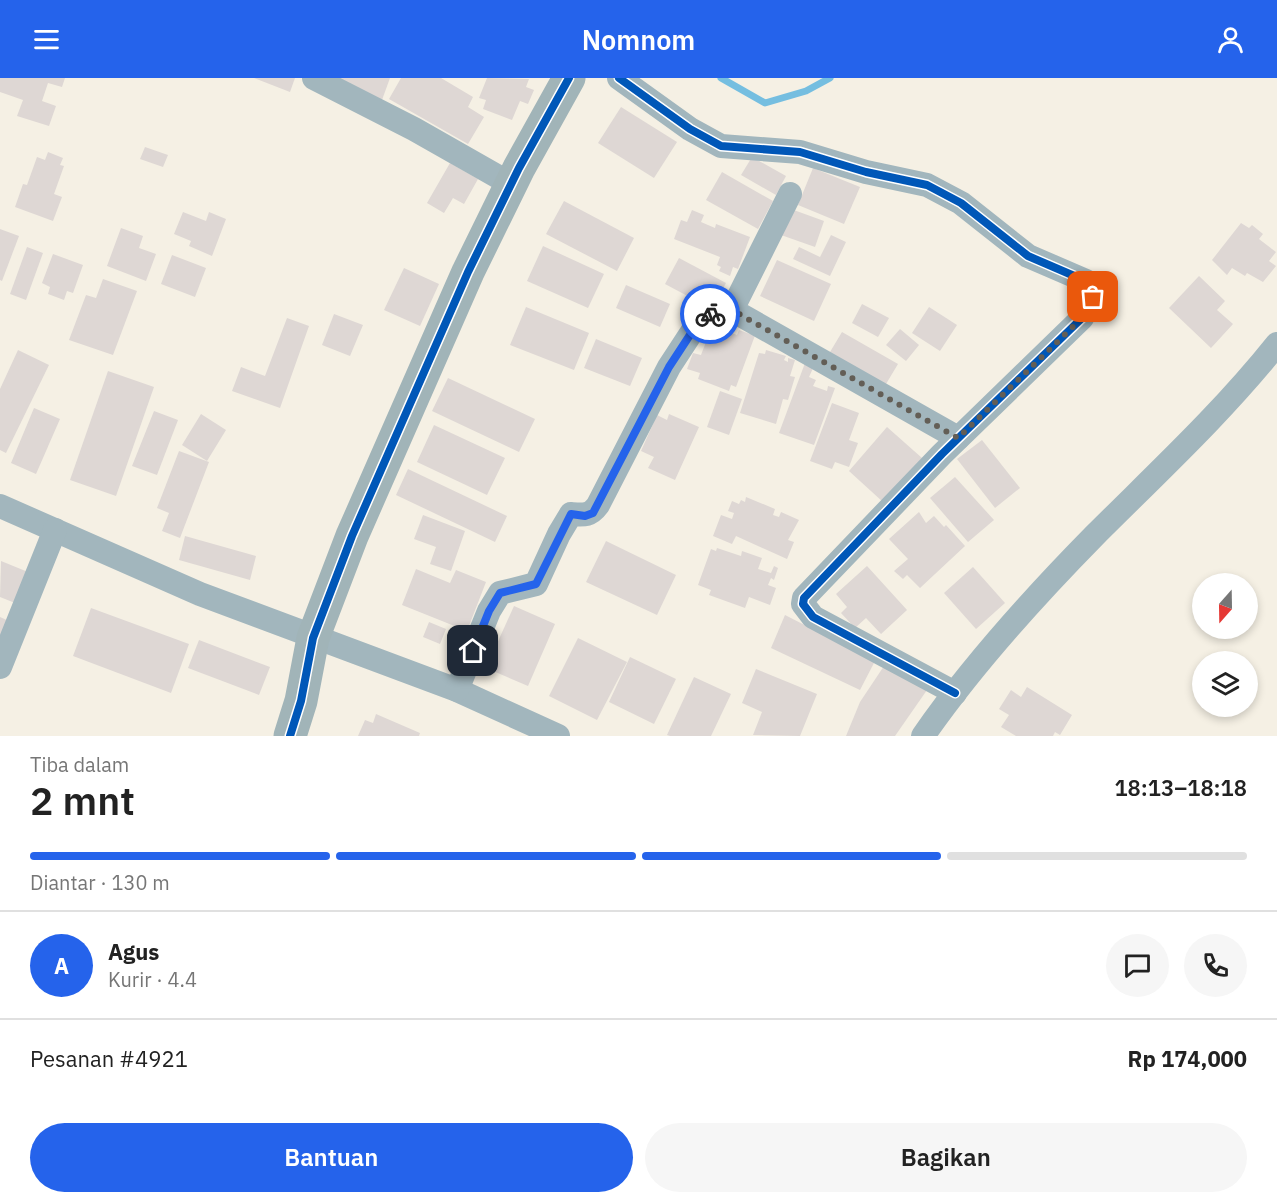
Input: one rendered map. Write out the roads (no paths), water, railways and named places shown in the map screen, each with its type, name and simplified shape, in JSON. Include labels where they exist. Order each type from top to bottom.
[{"type":"street","points":[[314,78],[414,129],[511,184]]},
{"type":"street","points":[[290,736],[301,701],[313,638],[352,536],[418,384],[511,184],[569,78]]},
{"type":"street","points":[[619,78],[690,129],[721,146],[800,152],[866,172],[927,185],[961,203],[1028,256],[1086,281],[1093,289],[1093,297],[1082,318],[958,438],[809,590],[803,604],[813,617],[831,628],[955,693]]},
{"type":"street","points":[[732,310],[790,194]]},
{"type":"street","points":[[457,690],[489,611],[500,593],[536,584],[571,514],[585,516],[593,513],[669,367],[703,315],[712,314],[722,308],[732,310],[958,438]]},
{"type":"street","points":[[923,736],[996,641],[1092,537],[1220,410],[1277,344]]},
{"type":"street","points":[[0,506],[200,594],[457,690],[558,736]]},
{"type":"street","points":[[0,667],[55,530]]},
{"type":"waterway","points":[[721,78],[765,103],[806,91],[830,78]]}]
